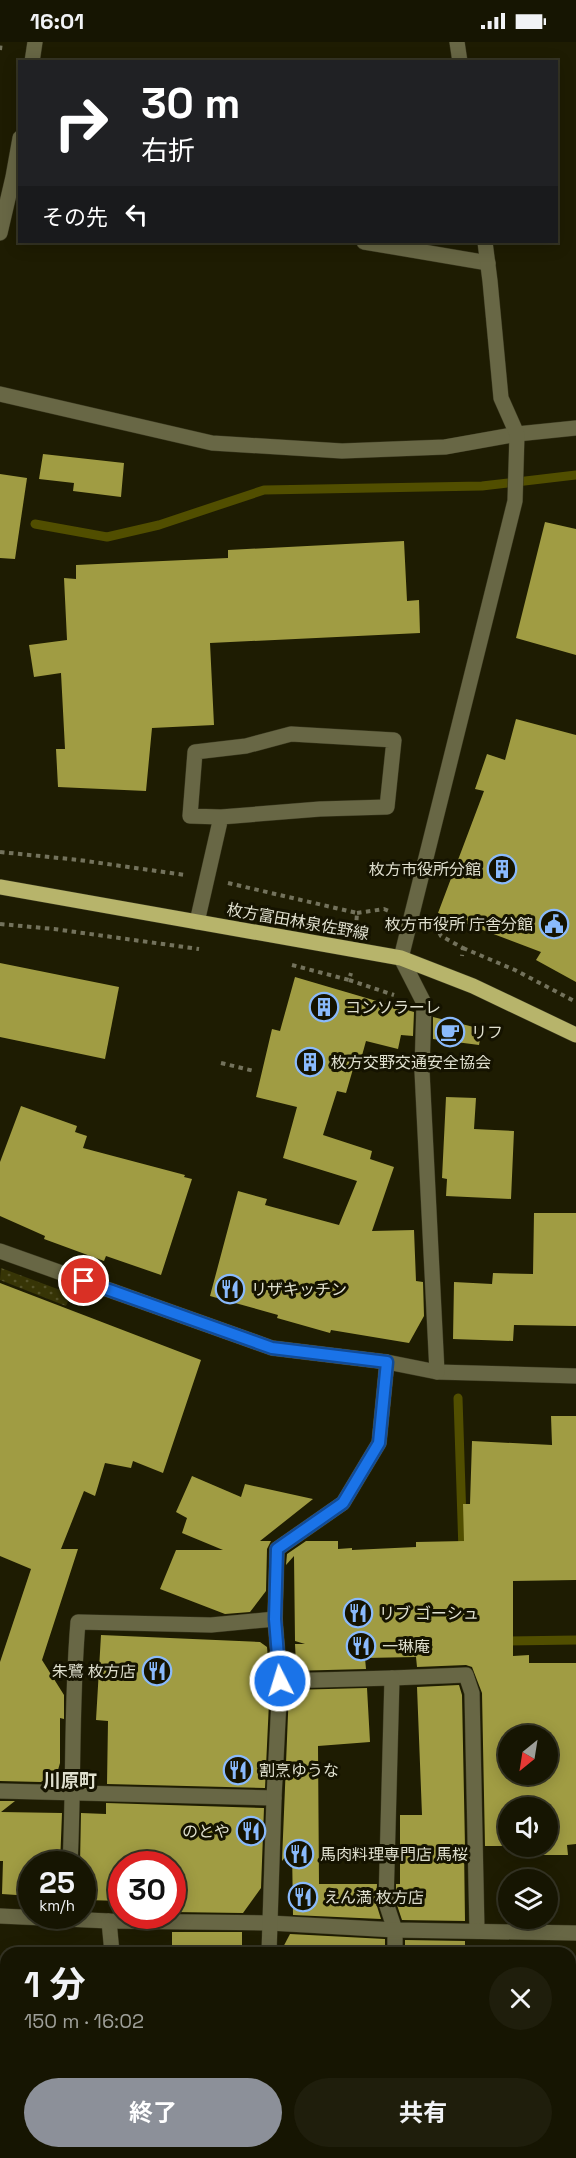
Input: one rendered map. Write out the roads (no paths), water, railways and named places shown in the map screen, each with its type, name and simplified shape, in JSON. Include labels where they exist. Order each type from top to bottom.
[{"type":"main road","name":"枚方富田林泉佐野線","points":[[0,888],[401,958],[473,986],[576,1035]]},
{"type":"street","points":[[32,60],[35,42]]},
{"type":"street","points":[[452,42],[457,42],[460,60]]},
{"type":"street","points":[[0,233],[16,178],[18,158]]},
{"type":"street","points":[[370,243],[488,262]]},
{"type":"street","points":[[437,1372],[422,1071],[424,1003],[401,958],[515,501],[517,434],[501,398],[485,243]]},
{"type":"street","points":[[0,394],[212,443],[342,451],[446,447],[517,434],[576,428]]},
{"type":"street","points":[[291,734],[394,740],[387,807],[320,809],[221,817],[190,816],[195,752],[246,746],[291,734]]},
{"type":"street","points":[[197,922],[221,817]]},
{"type":"street","points":[[0,1251],[272,1348],[387,1362],[437,1372],[576,1376]]},
{"type":"street","points":[[269,1947],[280,1681],[275,1619],[277,1549],[343,1503],[379,1443],[387,1362]]},
{"type":"street","points":[[71,1851],[74,1794],[73,1673],[78,1622],[211,1625],[275,1619]]},
{"type":"street","points":[[280,1681],[466,1675],[472,1692],[477,1931]]},
{"type":"street","points":[[392,1678],[386,1903],[395,1930],[394,1947]]},
{"type":"street","points":[[0,1791],[274,1798]]},
{"type":"street","points":[[0,1916],[18,1916]]},
{"type":"street","points":[[186,1922],[270,1923],[395,1930],[576,1933]]},
{"type":"street","points":[[110,1929],[111,1947]]},
{"type":"waterway","points":[[35,524],[107,537],[159,525],[264,490],[482,486],[576,475]]},
{"type":"waterway","points":[[458,1398],[463,1551]]},
{"type":"waterway","points":[[501,1641],[576,1640]]},
{"type":"place","name":"枚方市役所分館","points":[[502,869]]},
{"type":"place","name":"枚方市役所 庁舎分館","points":[[554,924]]},
{"type":"place","name":"コンソラーレ","points":[[324,1007]]},
{"type":"place","name":"リフ","points":[[450,1032]]},
{"type":"place","name":"枚方交野交通安全協会","points":[[310,1062]]},
{"type":"place","name":"リザキッチン","points":[[230,1289]]},
{"type":"place","name":"リブ ゴーシュ","points":[[358,1613]]},
{"type":"place","name":"一琳庵","points":[[361,1646]]},
{"type":"place","name":"朱鷺 枚方店","points":[[157,1671]]},
{"type":"place","name":"割烹ゆうな","points":[[238,1770]]},
{"type":"place","name":"のとや","points":[[251,1831]]},
{"type":"place","name":"馬肉料理専門店 馬桜","points":[[299,1854]]},
{"type":"place","name":"えん満 枚方店","points":[[303,1897]]},
{"type":"district","name":"川原町","points":[[70,1781]]}]
